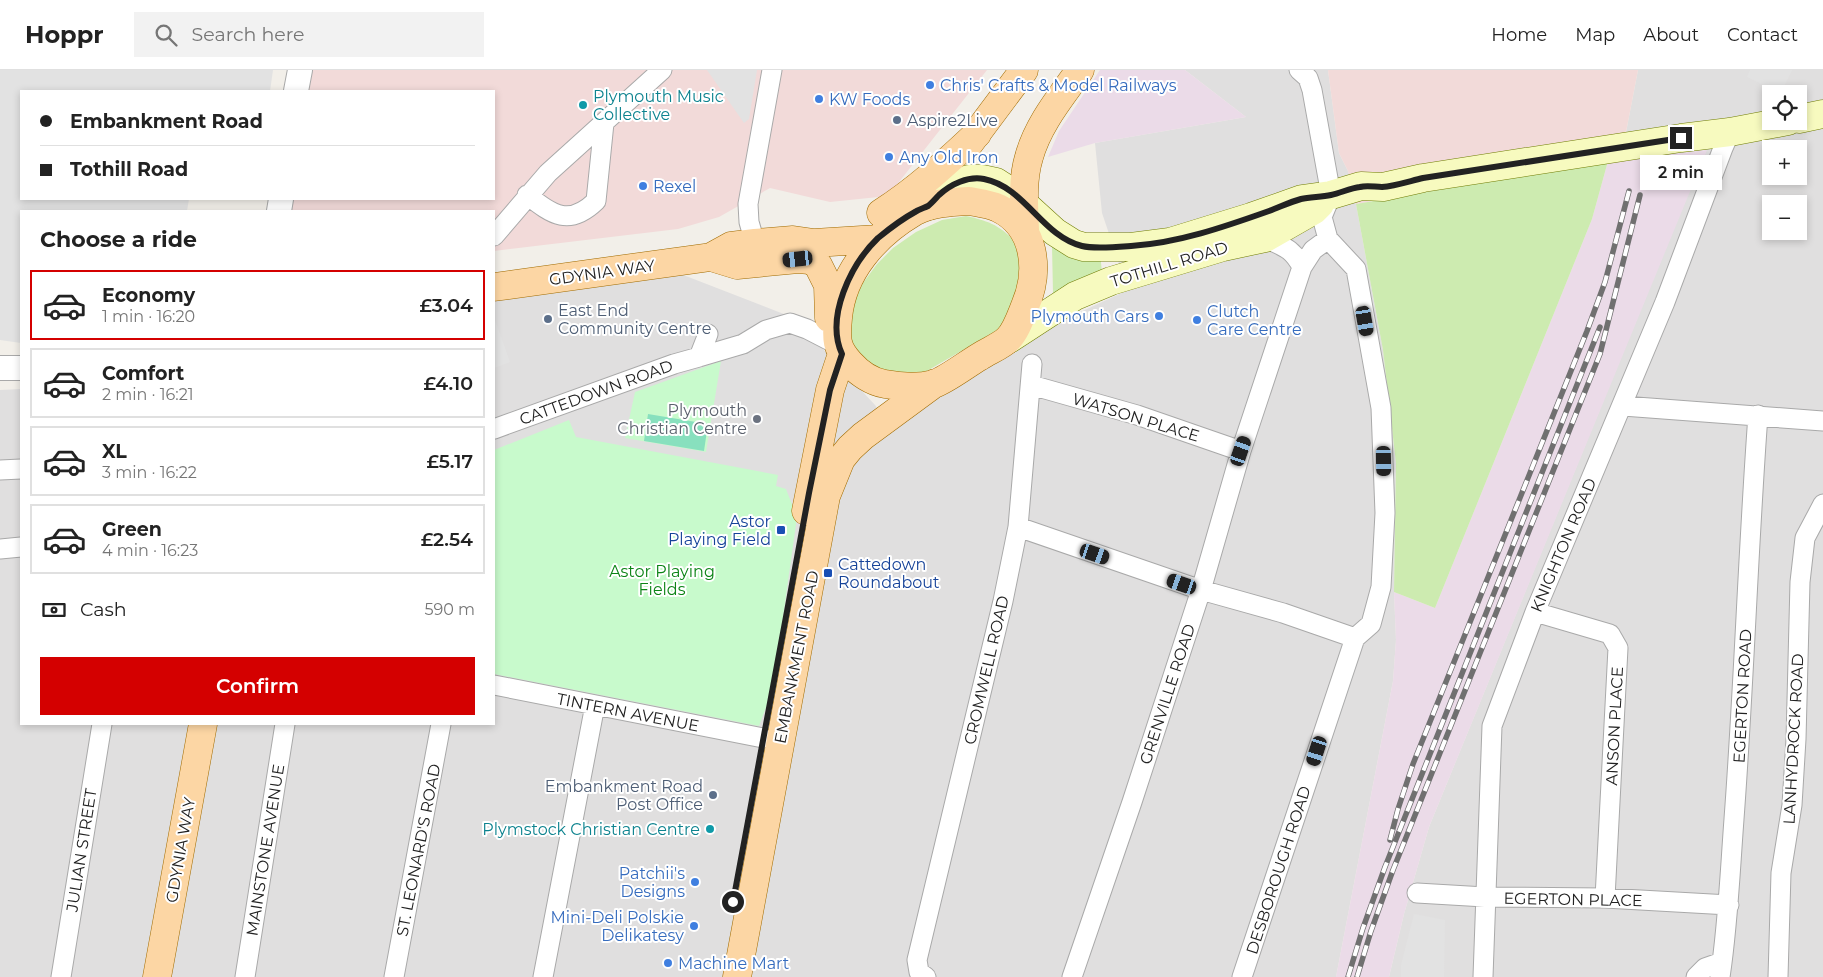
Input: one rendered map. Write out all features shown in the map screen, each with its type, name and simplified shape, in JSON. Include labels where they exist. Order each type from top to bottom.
[{"type":"main road","points":[[1024,70],[921,209],[878,238],[862,256],[843,292],[838,311],[838,345],[854,368],[866,377],[882,384],[907,387],[935,384],[1009,339],[1026,304],[1033,280],[1031,244],[1025,230],[1024,203],[1027,164],[1032,146],[1051,110],[1080,70]]},
{"type":"main road","points":[[1807,117],[1823,114]]},
{"type":"main road","name":"TOTHILL ROAD","points":[[921,209],[955,184],[970,179],[982,179],[996,182],[1010,190],[1050,228],[1074,244],[1084,247],[1131,246],[1170,242],[1302,199],[1331,195],[1361,186],[1383,187],[1423,178],[1762,126]]},
{"type":"main road","points":[[793,240],[801,234],[866,223],[900,201],[937,172],[978,134]]},
{"type":"main road","name":"TOTHILL ROAD","points":[[1009,339],[1075,296],[1111,281],[1223,246],[1264,238],[1314,210],[1331,195]]},
{"type":"main road","points":[[921,209],[955,202],[969,201],[985,204],[999,208],[1025,230]]},
{"type":"main road","name":"GDYNIA WAY","points":[[495,287],[711,257],[731,246],[793,240],[814,242],[878,238]]},
{"type":"main road","name":"GDYNIA WAY","points":[[711,257],[737,265],[798,259],[810,260],[818,265],[828,286],[829,322],[838,345]]},
{"type":"main road","name":"EMBANKMENT ROAD","points":[[719,977],[838,345]]},
{"type":"main road","name":"EMBANKMENT ROAD","points":[[737,977],[826,496],[841,459],[850,448],[935,384]]},
{"type":"main road","name":"GDYNIA WAY","points":[[157,977],[203,725]]},
{"type":"street","points":[[296,90],[300,70]]},
{"type":"street","points":[[495,235],[527,195],[548,173],[662,70]]},
{"type":"street","points":[[755,243],[749,222],[748,204],[772,70]]},
{"type":"street","points":[[1299,70],[1308,78],[1312,90],[1331,195],[1322,217],[1328,239]]},
{"type":"street","points":[[527,195],[554,213],[570,217],[585,211],[596,201],[604,123]]},
{"type":"street","name":"KNIGHTON ROAD","points":[[1483,977],[1492,726],[1535,612],[1623,406],[1670,289],[1722,148],[1730,132]]},
{"type":"street","points":[[1264,238],[1285,247],[1295,254],[1302,267]]},
{"type":"street","name":"GRENVILLE ROAD","points":[[1072,977],[1132,802],[1201,590],[1241,451],[1302,267],[1313,250],[1328,239]]},
{"type":"street","name":"DESBOROUGH ROAD","points":[[1242,977],[1355,638],[1371,624],[1381,587],[1385,513],[1381,408],[1356,269],[1328,239]]},
{"type":"street","name":"CATTEDOWN ROAD","points":[[495,429],[674,364],[743,344],[766,330],[790,324],[807,329],[838,345]]},
{"type":"street","points":[[699,356],[708,334]]},
{"type":"street","name":"CROMWELL ROAD","points":[[923,974],[918,960],[1003,602],[1018,526],[1032,385],[1032,364]]},
{"type":"street","points":[[0,368],[20,368]]},
{"type":"street","name":"WATSON PLACE","points":[[1032,385],[1137,415],[1241,451]]},
{"type":"street","points":[[1623,406],[1823,421]]},
{"type":"street","name":"EGERTON ROAD","points":[[1721,969],[1729,905],[1741,723],[1749,541],[1758,415]]},
{"type":"street","points":[[0,470],[20,469]]},
{"type":"street","name":"LANHYDROCK ROAD","points":[[1778,977],[1781,873],[1792,805],[1796,748],[1800,582],[1805,538],[1823,504]]},
{"type":"street","points":[[1018,526],[1201,590],[1355,638]]},
{"type":"street","points":[[0,548],[20,547]]},
{"type":"street","name":"ANSON PLACE","points":[[1535,612],[1610,634],[1618,648],[1605,898]]},
{"type":"street","name":"TINTERN AVENUE","points":[[495,686],[763,738]]},
{"type":"street","points":[[543,977],[595,705]]},
{"type":"street","name":"JULIAN STREET","points":[[61,977],[102,725]]},
{"type":"street","name":"MAINSTONE AVENUE","points":[[245,977],[285,725]]},
{"type":"street","name":"ST. LEONARD'S ROAD","points":[[394,977],[441,725]]},
{"type":"street","name":"EGERTON PLACE","points":[[1417,894],[1485,897],[1605,898],[1729,905]]},
{"type":"street","points":[[1696,977],[1705,968],[1721,969]]},
{"type":"shaded area","points":[[0,70],[273,70],[270,90],[20,90],[20,200],[189,200],[187,210],[20,210],[20,343],[0,340]]},
{"type":"shaded area","points":[[311,70],[987,70],[888,196],[830,202],[770,188],[719,217],[678,229],[495,251],[495,210],[287,210],[290,200],[495,200],[495,90],[307,90]]},
{"type":"shaded area","points":[[707,70],[757,70],[749,119],[744,123]]},
{"type":"shaded area","points":[[1100,70],[1185,70],[1246,117],[1095,143],[1048,157],[1059,131]]},
{"type":"shaded area","points":[[1185,70],[1328,70],[1339,153],[1348,171],[1356,204],[1383,350],[1396,463],[1394,592],[1396,640],[1393,681],[1336,977],[0,977],[0,390],[20,389],[20,725],[495,725],[495,301],[515,294],[673,271],[794,318],[875,405],[887,423],[1048,327],[1128,290],[1102,213],[1095,143],[1246,117]]},
{"type":"shaded area","points":[[1328,70],[1638,70],[1621,158],[1356,204],[1348,171],[1339,153]]},
{"type":"shaded area","points":[[1638,70],[1823,70],[1823,977],[1389,977],[1404,914],[1429,827],[1706,150],[1621,158]]},
{"type":"shaded area","points":[[1750,70],[1792,70],[1785,85],[1764,85],[1747,77]]},
{"type":"shaded area","points":[[1707,150],[1429,827],[1404,914],[1389,977],[1336,977],[1393,681],[1396,640],[1394,592],[1435,608],[1592,219],[1608,161]]},
{"type":"shaded area","points":[[495,320],[510,362],[495,368]]},
{"type":"shaded area","points":[[1414,914],[1445,920],[1444,977],[1401,977],[1401,965]]},
{"type":"green space","points":[[1608,161],[1592,219],[1435,608],[1394,592],[1396,463],[1383,350],[1356,204]]},
{"type":"green space","points":[[966,216],[983,220],[996,226],[1020,246],[1018,303],[999,329],[920,375],[906,379],[863,362],[849,341],[848,327],[854,301],[863,283],[877,264],[893,248],[916,232],[942,220]]},
{"type":"green space","points":[[1052,246],[1057,250],[1075,255],[1100,253],[1102,272],[1055,295],[1053,293]]},
{"type":"green space","points":[[721,361],[706,452],[625,438],[635,392]]},
{"type":"green space","points":[[648,414],[708,424],[704,451],[644,441]]},
{"type":"green space","name":"Astor Playing Fields","points":[[569,420],[576,437],[778,475],[776,486],[786,489],[797,517],[773,689],[759,726],[495,674],[495,450]]},
{"type":"railway","points":[[1390,840],[1413,764],[1587,331],[1605,282],[1629,191]]},
{"type":"railway","points":[[1357,977],[1393,870],[1600,354],[1640,195]]},
{"type":"railway","points":[[1348,977],[1385,867],[1600,327]]},
{"type":"place","name":"Chris' Crafts & Model Railways","points":[[930,85]]},
{"type":"place","name":"KW Foods","points":[[819,99]]},
{"type":"place","name":"Plymouth Music Collective","points":[[583,105]]},
{"type":"place","name":"Aspire2Live","points":[[897,120]]},
{"type":"place","name":"Any Old Iron","points":[[889,157]]},
{"type":"place","name":"Rexel","points":[[643,186]]},
{"type":"place","name":"Plymouth Cars","points":[[1159,316]]},
{"type":"place","name":"East End Community Centre","points":[[548,319]]},
{"type":"place","name":"Clutch Care Centre","points":[[1197,320]]},
{"type":"place","name":"Plymouth Christian Centre","points":[[757,419]]},
{"type":"place","name":"Astor Playing Field","points":[[781,530]]},
{"type":"place","name":"Cattedown Roundabout","points":[[828,573]]},
{"type":"place","name":"Embankment Road Post Office","points":[[713,795]]},
{"type":"place","name":"Plymstock Christian Centre","points":[[710,829]]},
{"type":"place","name":"Patchii's Designs","points":[[695,882]]},
{"type":"place","name":"Mini-Deli Polskie Delikatesy","points":[[694,926]]},
{"type":"place","name":"Machine Mart","points":[[668,963]]},
{"type":"route","points":[[733,902],[809,493],[830,390],[842,354],[836,335],[838,311],[843,292],[852,273],[862,256],[878,238],[914,212],[928,206],[941,193],[955,184],[970,179],[996,182],[1010,190],[1045,224],[1074,244],[1084,247],[1131,246],[1170,242],[1302,199],[1331,195],[1361,186],[1383,187],[1423,178],[1681,138]]}]
